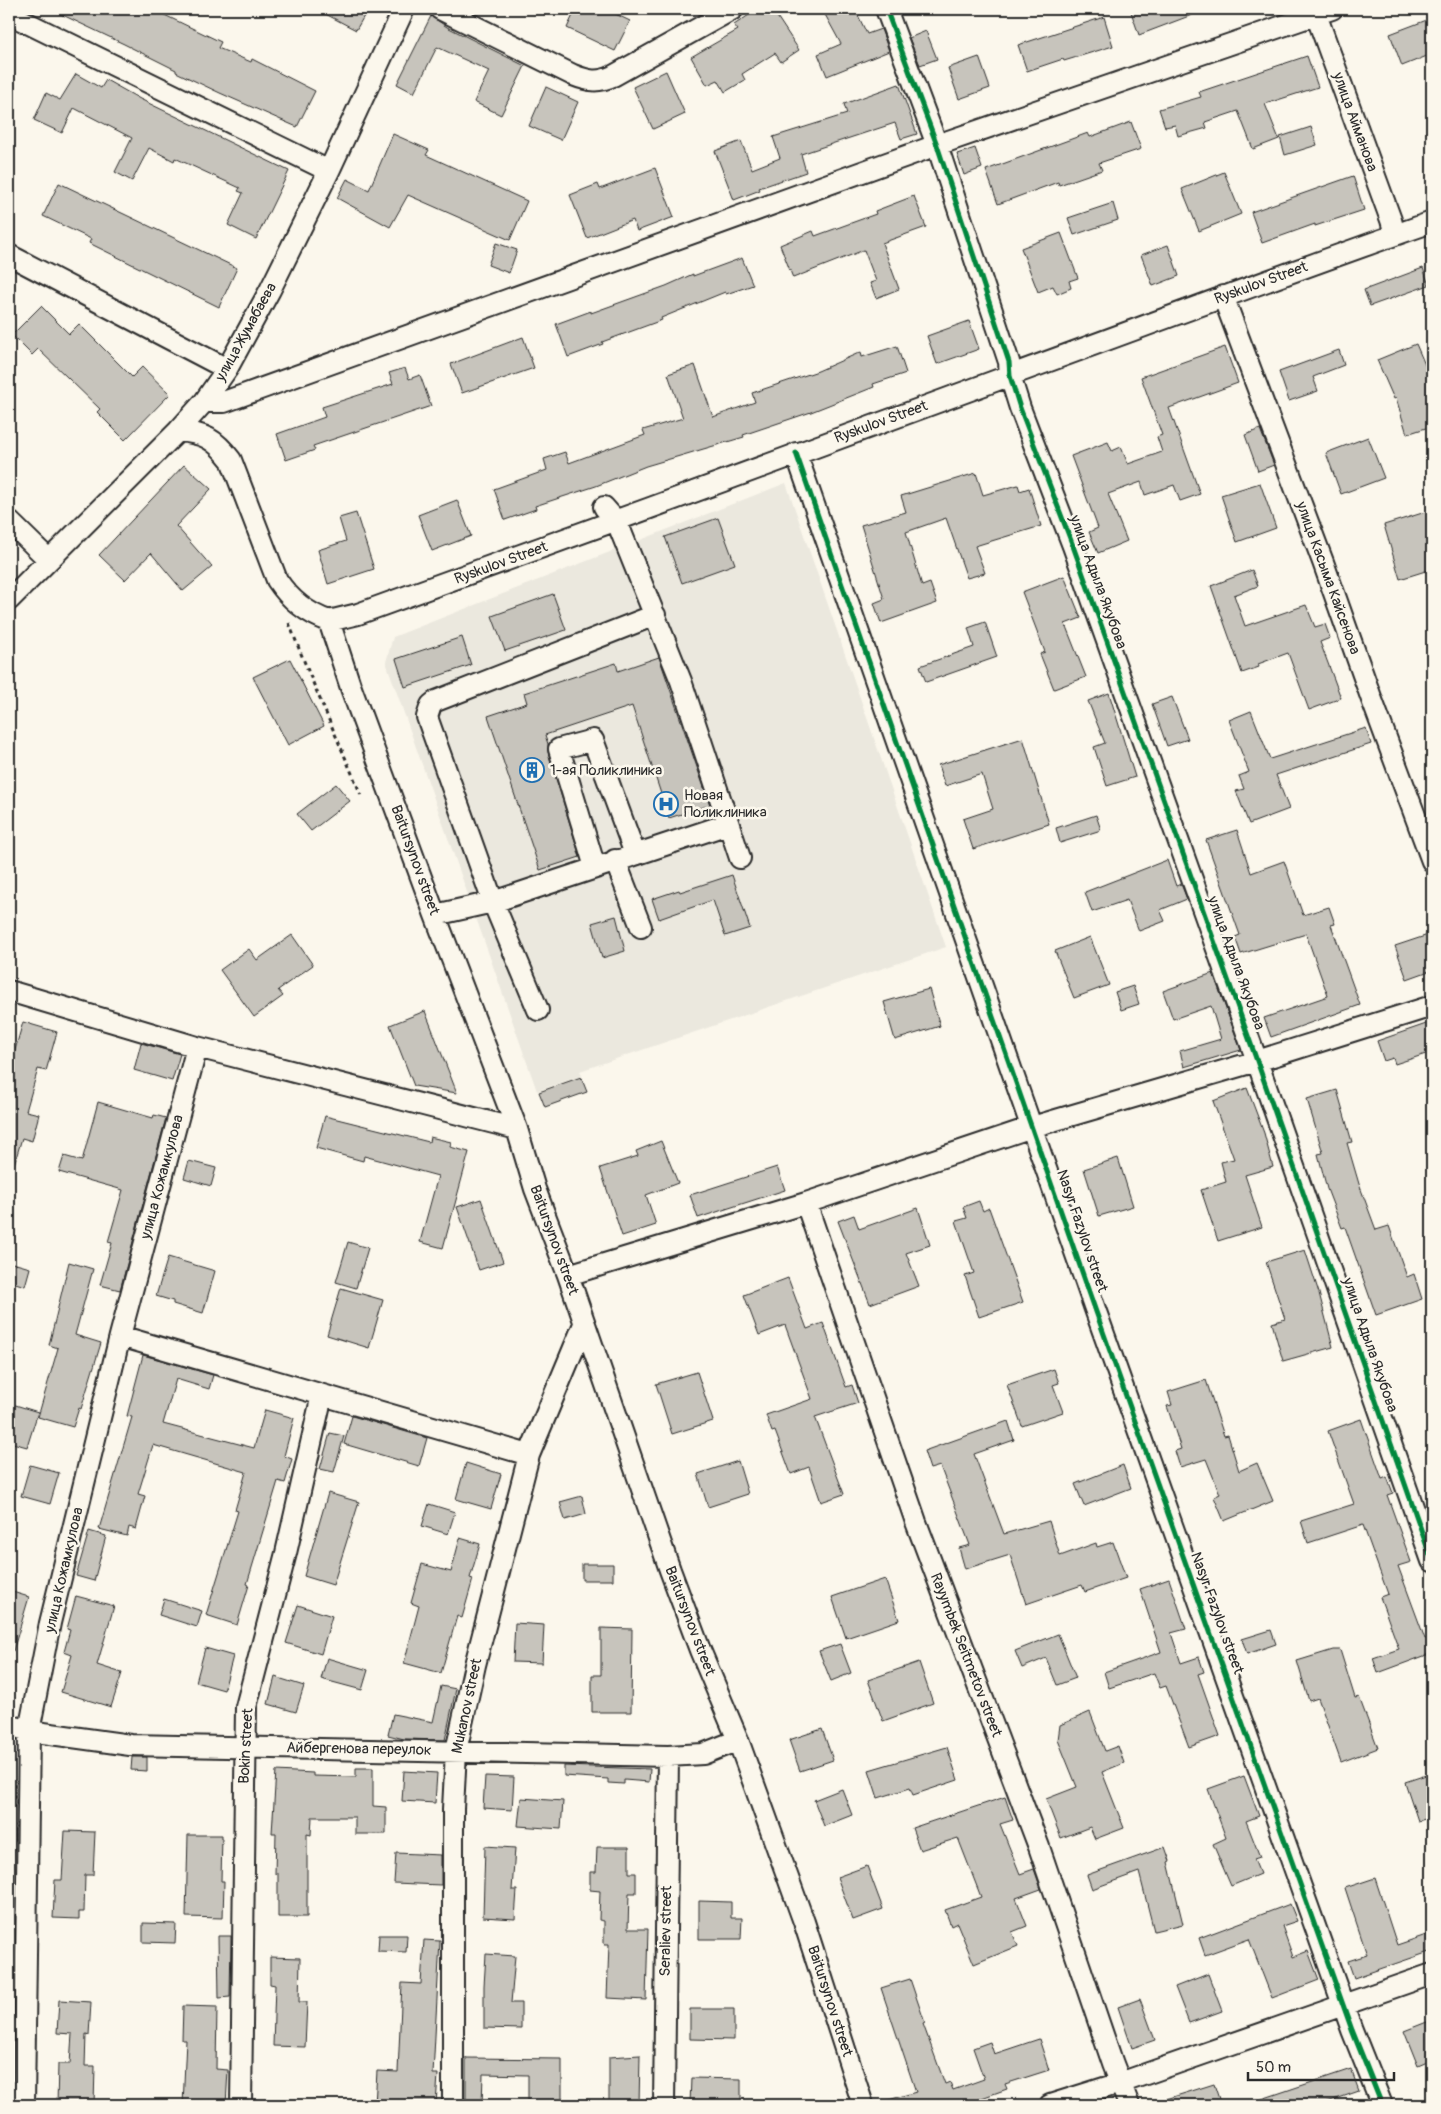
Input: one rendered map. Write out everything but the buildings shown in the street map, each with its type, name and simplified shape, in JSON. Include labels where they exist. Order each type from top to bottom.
[{"type":"street","name":"улица Жумабаева","points":[[9,600],[178,431],[204,402],[226,370],[270,290],[330,171],[404,9]]},
{"type":"street","points":[[440,9],[573,75],[598,81],[613,76],[733,9]]},
{"type":"street","name":"улица Адыла Якубова","points":[[886,9],[937,145],[1009,362],[1010,376],[1020,408],[1073,546],[1258,1061],[1432,1561]]},
{"type":"street","points":[[204,402],[224,402],[937,145],[1321,11]]},
{"type":"street","name":"улица Айманова","points":[[1321,11],[1392,220],[1395,235]]},
{"type":"street","points":[[9,14],[330,171]]},
{"type":"street","name":"Ryskulov Street","points":[[329,621],[358,614],[610,514],[796,453],[1010,376],[1222,296],[1432,222]]},
{"type":"street","points":[[9,255],[226,370]]},
{"type":"street","name":"улица Касыма Кайсенова","points":[[1222,296],[1323,562],[1432,861]]},
{"type":"street","points":[[178,431],[208,436],[223,449],[230,460],[277,580],[285,593],[302,609],[329,621]]},
{"type":"street","name":"Nasyr Fazylov street","points":[[796,453],[1164,1504],[1345,2004],[1352,2030],[1382,2105]]},
{"type":"street","points":[[610,514],[682,681],[740,858]]},
{"type":"street","points":[[9,521],[49,560]]},
{"type":"street","points":[[538,1010],[494,902],[427,716],[428,710],[436,702],[655,616]]},
{"type":"street","name":"Baitursynov street","points":[[329,621],[435,915],[517,1129],[535,1189],[568,1275],[680,1596],[700,1650],[738,1740],[804,1922],[863,2105]]},
{"type":"street","points":[[595,867],[559,749],[593,740],[635,854]]},
{"type":"street","points":[[435,915],[494,902],[615,860],[728,824]]},
{"type":"street","points":[[615,860],[641,927]]},
{"type":"street","points":[[9,991],[197,1047],[517,1129]]},
{"type":"street","points":[[568,1275],[806,1203],[1032,1127],[1258,1061],[1432,1006]]},
{"type":"street","name":"улица Кожамкулова","points":[[24,2105],[29,1731],[50,1623],[120,1336],[197,1047]]},
{"type":"street","name":"Rayymbek Seitmetov street","points":[[806,1203],[916,1522],[1039,1847],[1129,2105]]},
{"type":"street","name":"Mukanov street","points":[[452,2105],[453,1809],[456,1751],[475,1665],[529,1455],[584,1324]]},
{"type":"street","points":[[120,1336],[529,1455]]},
{"type":"street","name":"Bokin street","points":[[242,2105],[246,1707],[286,1553],[322,1395]]},
{"type":"street","name":"Айбергенова переулок","points":[[9,1725],[29,1731],[130,1746],[245,1746],[668,1756],[703,1754],[738,1740]]},
{"type":"street","name":"Seraliev street","points":[[664,2105],[668,1756]]},
{"type":"street","points":[[1050,2105],[1120,2083],[1432,1974]]},
{"type":"path","points":[[287,618],[311,682],[361,795]]},
{"type":"shaded area","name":"Новая Поликлиника","points":[[786,483],[946,947],[580,1071],[582,1076],[537,1091],[386,662],[393,637]]},
{"type":"cycle path","points":[[886,9],[937,145],[1009,362],[1010,376],[1020,408],[1073,546],[1257,1061],[1432,1561]]},
{"type":"cycle path","points":[[796,453],[1095,1309],[1352,2030],[1382,2105]]},
{"type":"place","name":"1-ая Поликлиника","points":[[532,770]]},
{"type":"place","name":"Новая Поликлиника","points":[[666,804]]}]
